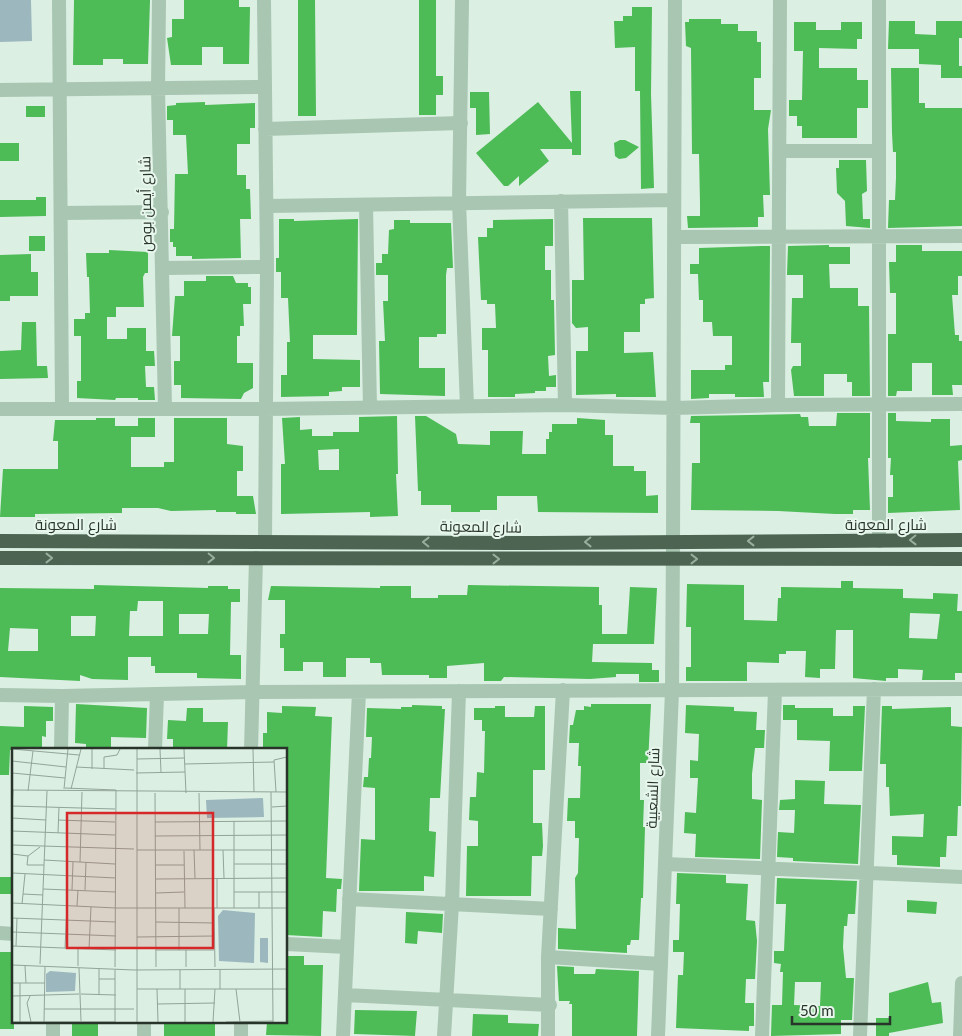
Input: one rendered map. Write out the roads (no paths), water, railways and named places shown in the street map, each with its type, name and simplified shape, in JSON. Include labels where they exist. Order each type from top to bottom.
[{"type":"highway","name":"شارع المعونة","points":[[0,540],[536,543],[962,540]]},
{"type":"highway","points":[[0,558],[962,559]]},
{"type":"street","points":[[59,0],[62,407]]},
{"type":"street","name":"شارع أيمن بوص","points":[[159,0],[158,89],[165,408]]},
{"type":"street","points":[[264,0],[267,206],[266,540]]},
{"type":"street","points":[[462,0],[459,202],[467,406]]},
{"type":"street","name":"شارع الشعبية","points":[[658,1036],[672,691],[671,559],[673,541],[674,408],[675,0]]},
{"type":"street","points":[[778,405],[780,0]]},
{"type":"street","points":[[879,0],[879,541]]},
{"type":"street","points":[[0,90],[265,86]]},
{"type":"street","points":[[265,129],[461,123]]},
{"type":"street","points":[[780,151],[879,151]]},
{"type":"street","points":[[267,206],[674,200]]},
{"type":"street","points":[[561,201],[565,405]]},
{"type":"street","points":[[366,205],[370,408]]},
{"type":"street","points":[[61,213],[162,212]]},
{"type":"street","points":[[675,237],[780,236],[878,238],[962,236]]},
{"type":"street","points":[[162,268],[267,267]]},
{"type":"street","points":[[0,409],[62,407],[265,410],[565,405],[674,408],[778,405],[962,404]]},
{"type":"street","points":[[251,748],[256,558]]},
{"type":"street","points":[[0,695],[962,689]]},
{"type":"street","points":[[548,1036],[550,1005],[548,957],[550,909],[563,690]]},
{"type":"street","points":[[860,1036],[874,690]]},
{"type":"street","points":[[444,1036],[452,904],[459,691]]},
{"type":"street","points":[[762,1036],[775,691]]},
{"type":"street","points":[[343,1036],[359,692]]},
{"type":"street","points":[[155,748],[156,694]]},
{"type":"street","points":[[61,748],[62,696]]},
{"type":"street","points":[[665,864],[962,877]]},
{"type":"street","points":[[349,899],[550,909]]},
{"type":"street","points":[[288,944],[347,947]]},
{"type":"street","points":[[548,957],[661,964]]},
{"type":"street","points":[[960,1036],[962,984]]},
{"type":"street","points":[[345,995],[550,1005]]}]
